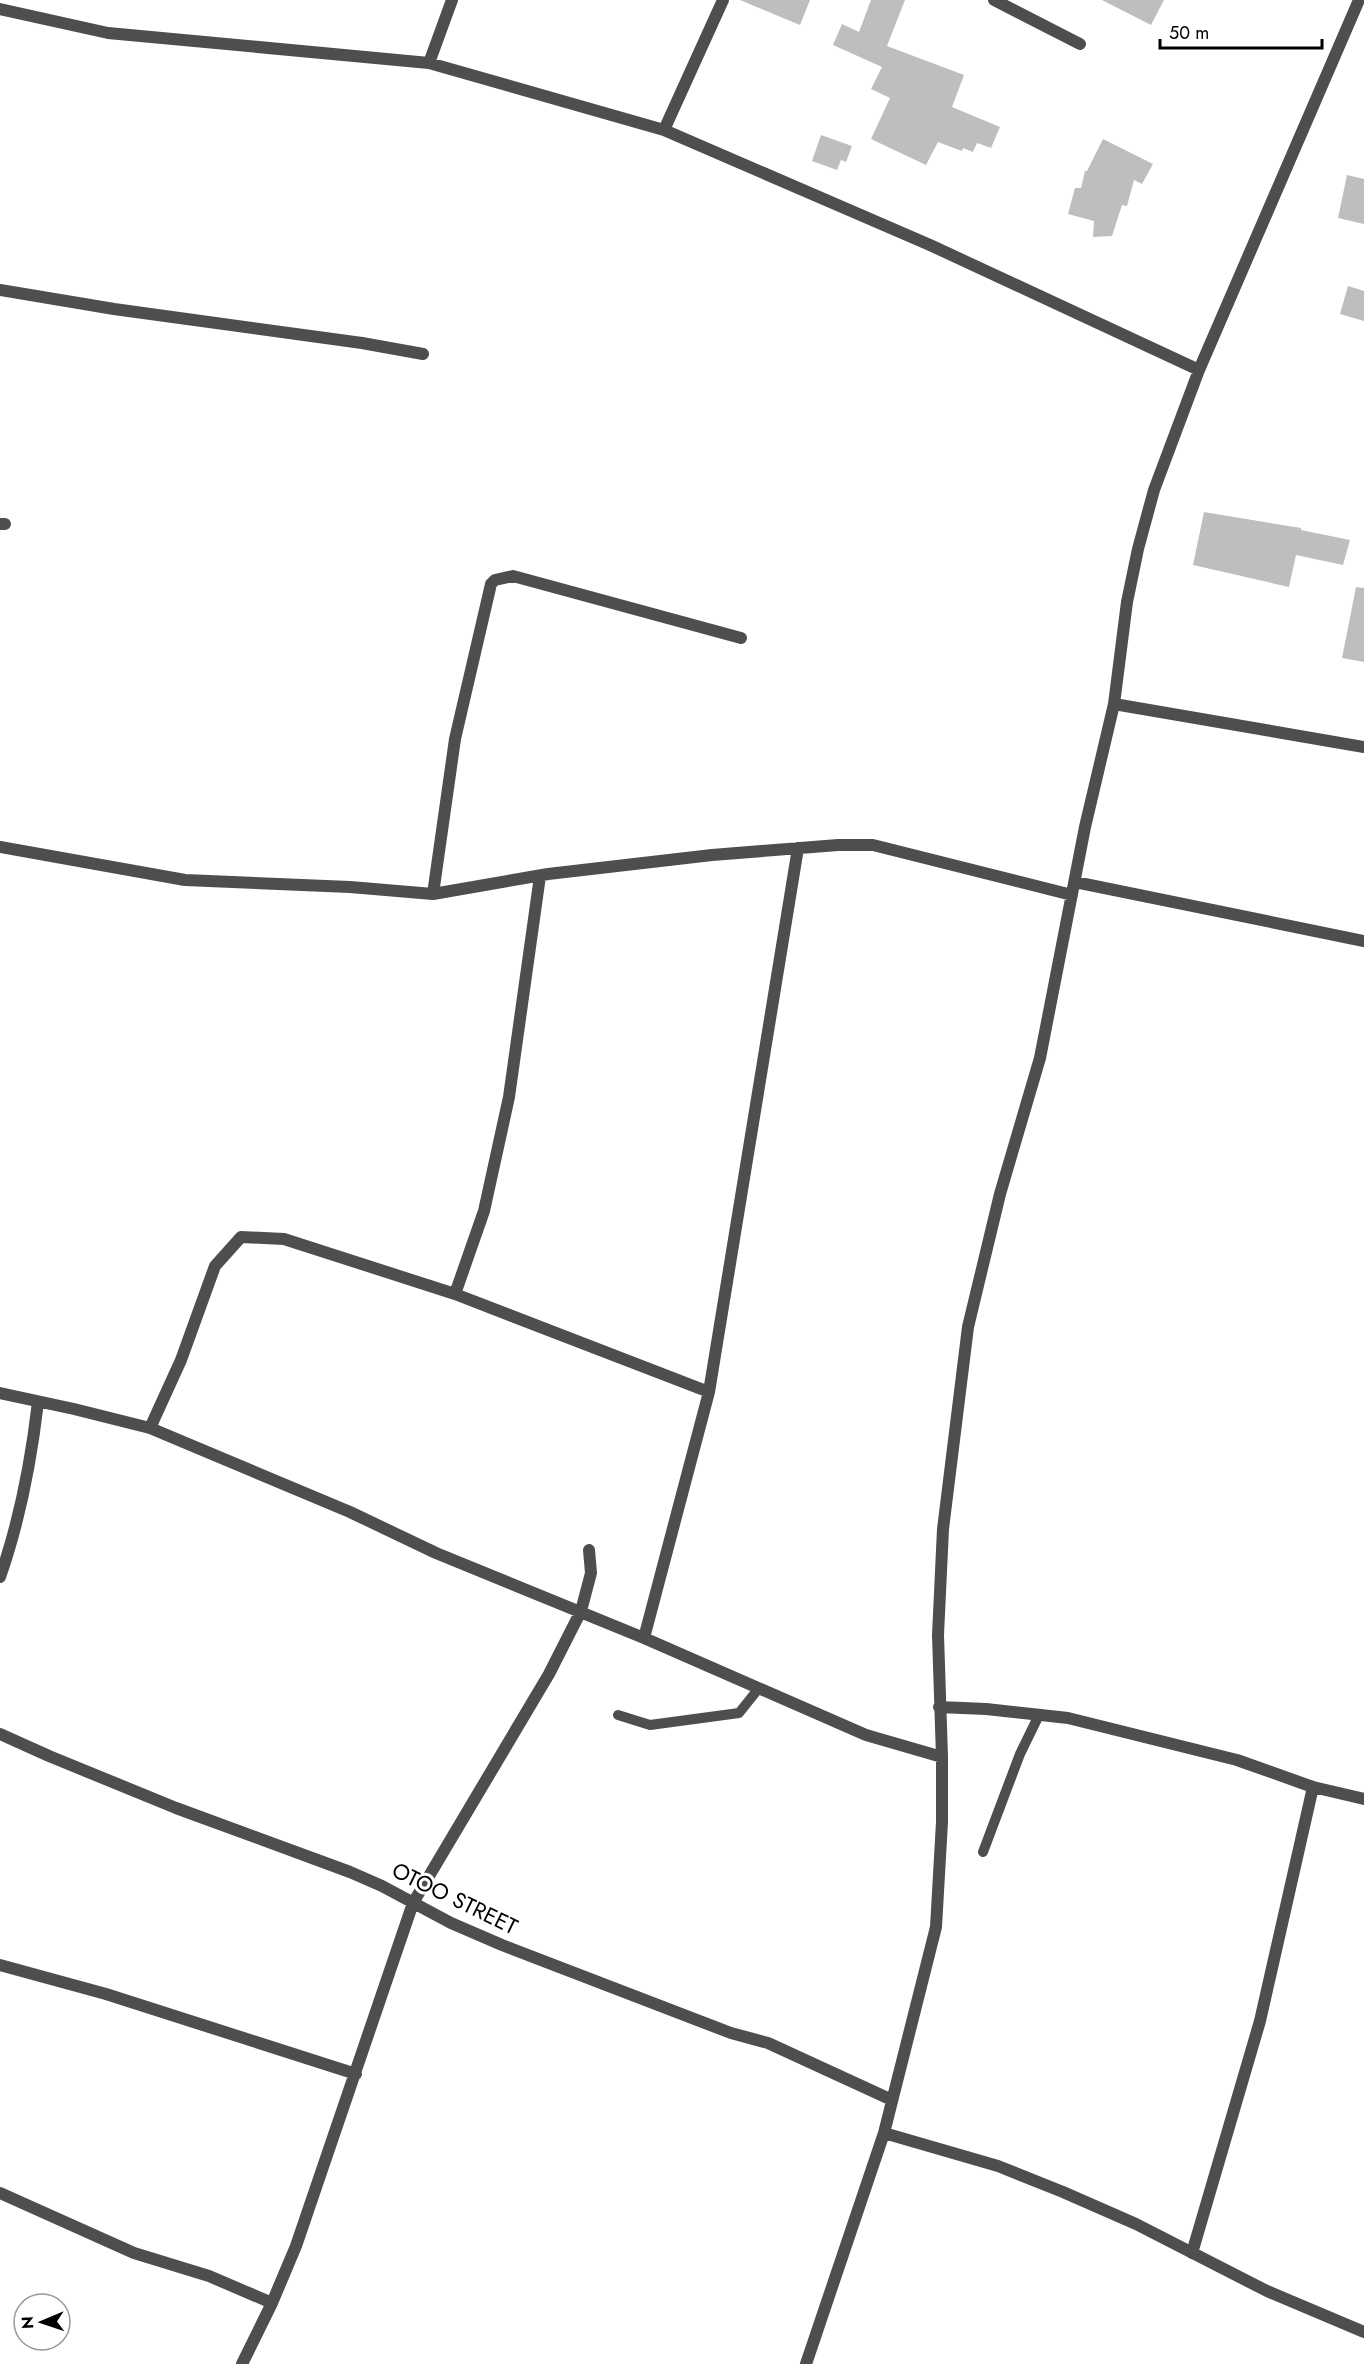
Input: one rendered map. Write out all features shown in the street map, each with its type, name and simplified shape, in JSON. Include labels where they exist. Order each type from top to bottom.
[{"type":"street","points":[[429,63],[452,0]]},
{"type":"street","points":[[664,130],[723,0]]},
{"type":"street","points":[[994,0],[1080,44]]},
{"type":"street","points":[[806,2364],[884,2133],[936,1927],[942,1822],[938,1635],[943,1529],[968,1327],[1000,1194],[1040,1058],[1085,827],[1114,704],[1126,602],[1138,549],[1154,490],[1199,370],[1359,0]]},
{"type":"street","points":[[0,9],[108,33],[429,63],[664,130],[930,245],[1199,370]]},
{"type":"street","points":[[0,290],[423,354]]},
{"type":"street","points":[[433,894],[454,739],[491,584],[495,580],[513,576],[741,638]]},
{"type":"street","points":[[1114,704],[1364,747]]},
{"type":"street","points":[[0,847],[185,880],[350,887],[433,894],[540,876],[712,855],[873,845],[1073,888],[1364,941]]},
{"type":"street","points":[[644,1638],[709,1392],[798,848]]},
{"type":"street","points":[[455,1294],[484,1211],[509,1096],[540,876]]},
{"type":"street","points":[[150,1428],[181,1360],[215,1266],[241,1237],[264,1236],[284,1239],[455,1294],[709,1392]]},
{"type":"street","points":[[0,1394],[150,1428],[350,1512],[436,1553],[581,1611],[866,1735],[942,1757]]},
{"type":"street","points":[[0,1577],[14,1536],[31,1464],[38,1402]]},
{"type":"street","points":[[242,2364],[272,2303],[296,2246],[413,1903],[549,1674],[581,1611],[591,1573],[589,1550]]},
{"type":"street","points":[[939,1707],[1068,1718],[1237,1760],[1313,1787],[1364,1799]]},
{"type":"street","name":"OTOO STREET","points":[[0,1734],[176,1808],[350,1872],[382,1886],[451,1923],[502,1945],[731,2032],[768,2043],[892,2100]]},
{"type":"street","points":[[1192,2253],[1260,2021],[1313,1787]]},
{"type":"street","points":[[0,1965],[106,1994],[356,2074]]},
{"type":"street","points":[[884,2133],[998,2166],[1136,2224],[1266,2291],[1364,2332]]},
{"type":"street","points":[[0,2193],[134,2253],[209,2276],[272,2303]]},
{"type":"lane","points":[[618,1715],[650,1725],[739,1713],[759,1688]]},
{"type":"lane","points":[[983,1852],[1020,1754],[1039,1715]]},
{"type":"building","points":[[740,0],[810,0],[800,25]]},
{"type":"building","points":[[871,0],[905,0],[887,46],[964,75],[952,107],[1000,127],[991,148],[977,143],[973,152],[963,148],[962,151],[938,142],[926,165],[871,139],[890,98],[871,89],[882,67],[833,45],[842,24],[859,32]]},
{"type":"building","points":[[1102,0],[1164,0],[1151,25]]},
{"type":"building","points":[[821,135],[852,146],[846,162],[841,160],[837,170],[812,161]]},
{"type":"building","points":[[1103,139],[1153,164],[1142,184],[1134,180],[1127,206],[1122,205],[1112,236],[1093,237],[1094,221],[1068,214],[1075,188],[1081,188],[1085,171]]},
{"type":"building","points":[[1347,175],[1364,179],[1364,224],[1338,218]]},
{"type":"building","points":[[1348,286],[1364,291],[1364,321],[1340,314]]},
{"type":"building","points":[[1204,512],[1301,528],[1301,530],[1350,540],[1343,565],[1296,555],[1289,587],[1193,565]]},
{"type":"building","points":[[1356,587],[1364,588],[1364,662],[1342,658]]}]
